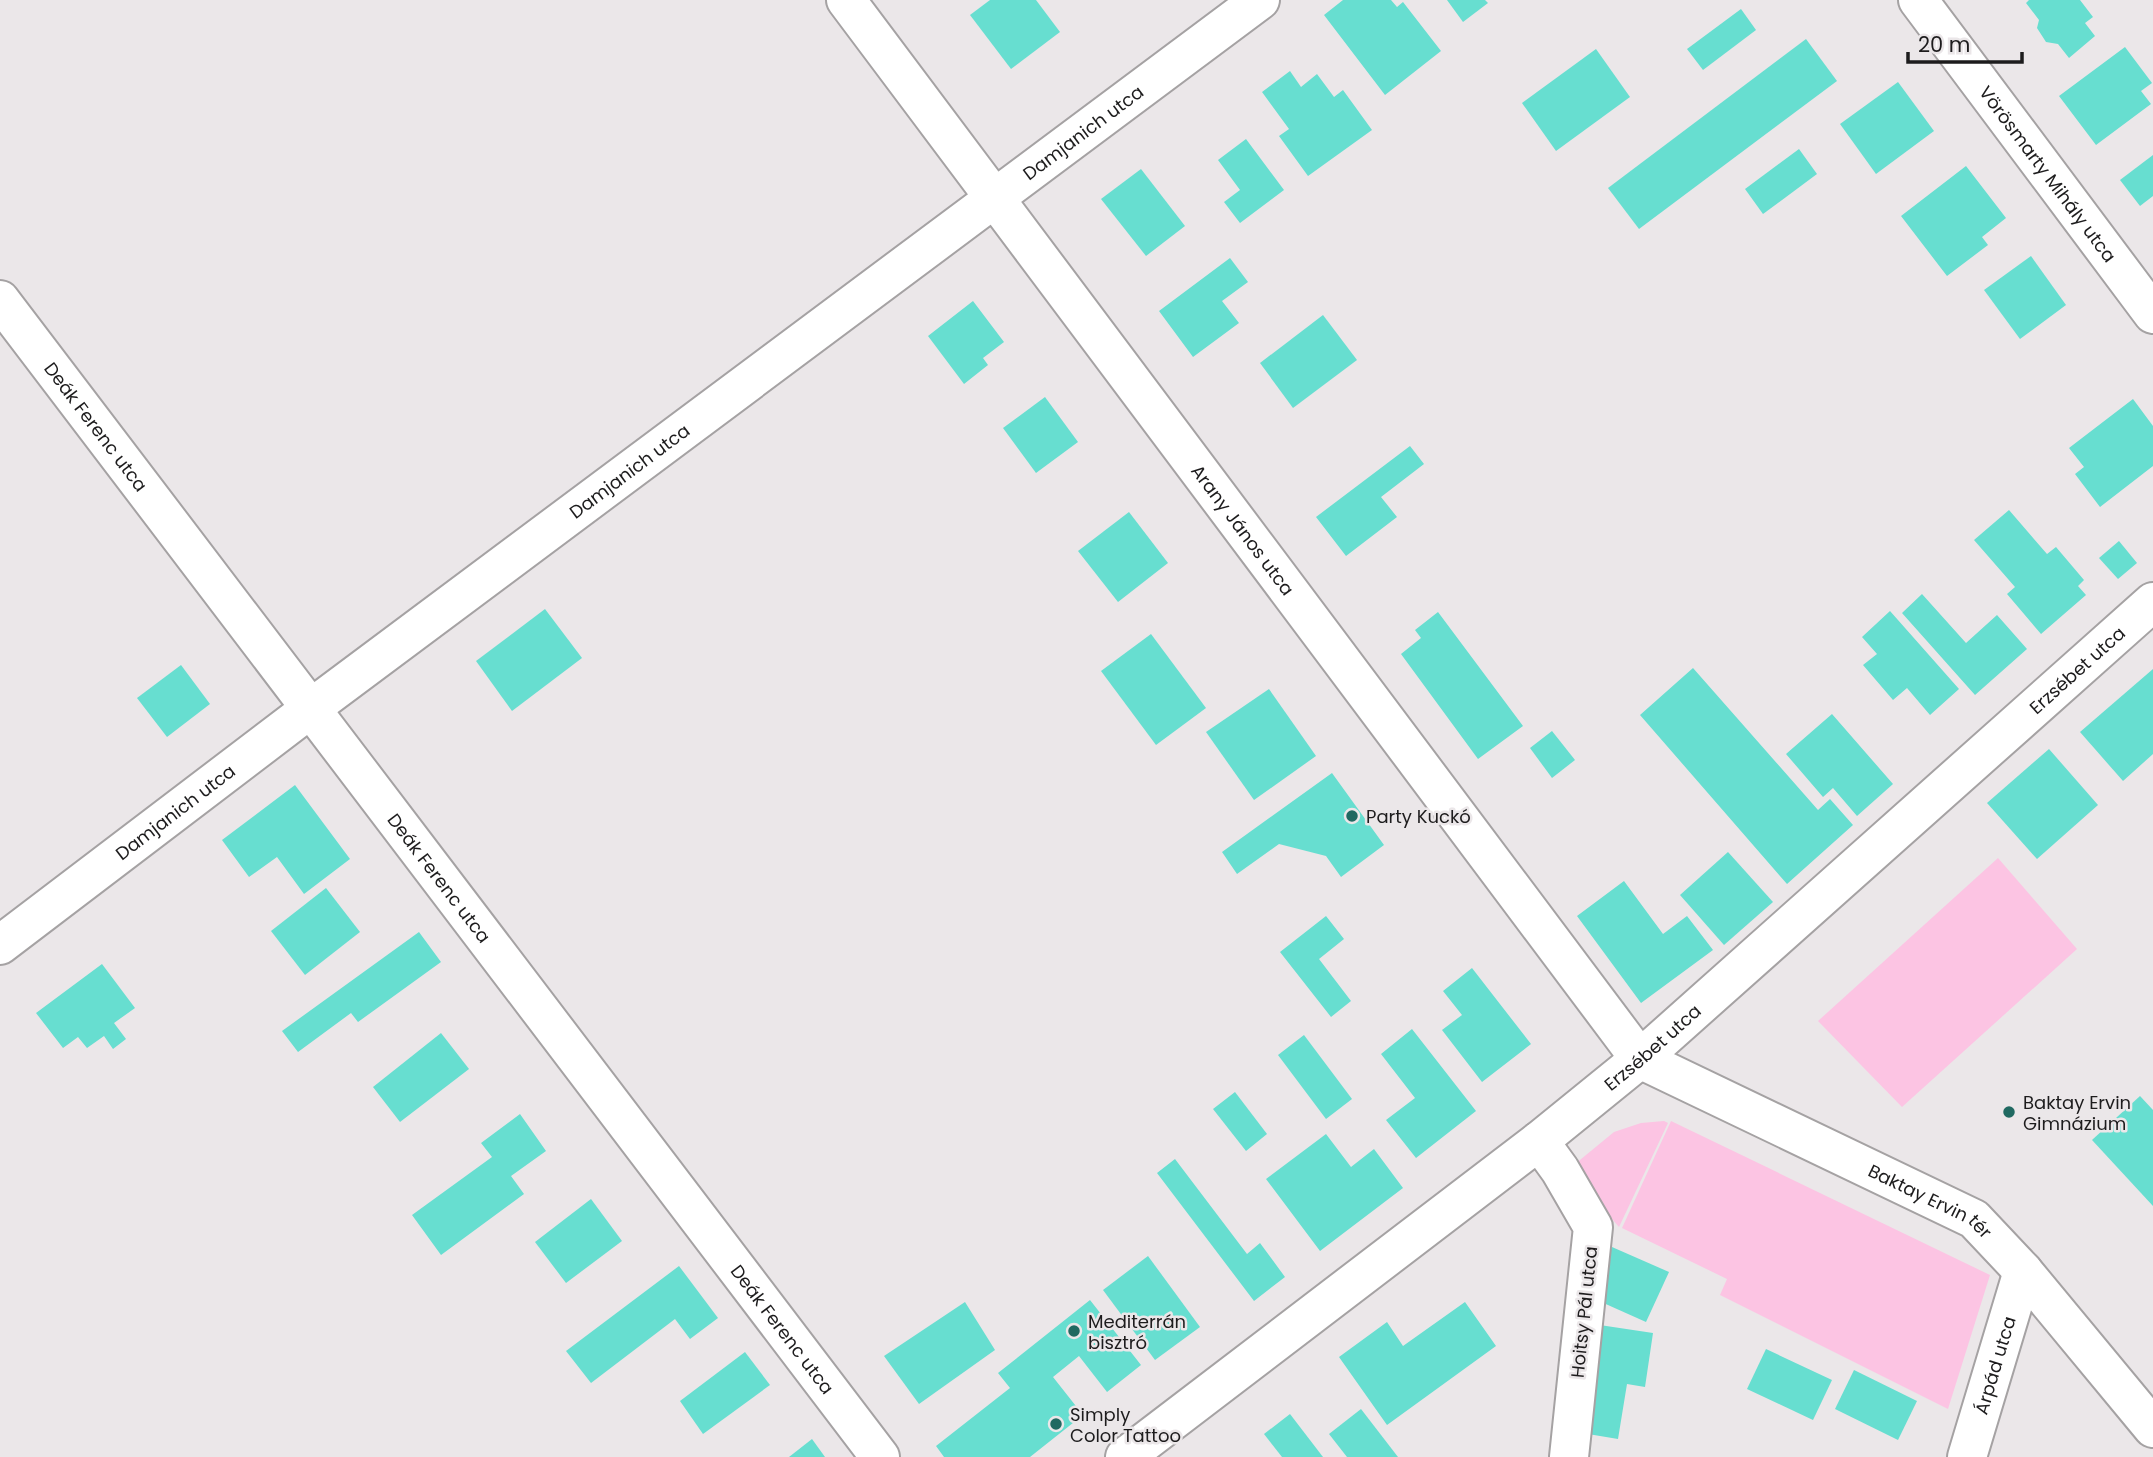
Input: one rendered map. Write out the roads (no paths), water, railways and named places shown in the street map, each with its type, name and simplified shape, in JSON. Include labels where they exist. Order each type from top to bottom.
[{"type":"street","name":"Arany János utca","points":[[846,0],[1640,1059]]},
{"type":"street","name":"Damjanich utca","points":[[0,945],[310,709],[1260,0]]},
{"type":"street","name":"Vörösmarty Mihály utca","points":[[1918,0],[2153,314]]},
{"type":"street","name":"Deák Ferenc utca","points":[[0,300],[880,1457]]},
{"type":"street","name":"Erzsébet utca","points":[[1125,1457],[1539,1141],[1640,1059],[2153,602]]},
{"type":"street","name":"Baktay Ervin tér","points":[[1640,1059],[1974,1219],[2023,1271],[2153,1428]]},
{"type":"street","name":"Hoitsy Pál utca","points":[[1539,1141],[1560,1170],[1593,1227],[1569,1457]]},
{"type":"street","name":"Árpád utca","points":[[1967,1457],[2023,1271]]},
{"type":"place","name":"Party Kuckó","points":[[1352,816]]},
{"type":"place","name":"Baktay Ervin Gimnázium","points":[[2009,1112]]},
{"type":"place","name":"Mediterrán bisztró","points":[[1074,1331]]},
{"type":"place","name":"Simply Color Tattoo","points":[[1056,1424]]}]
